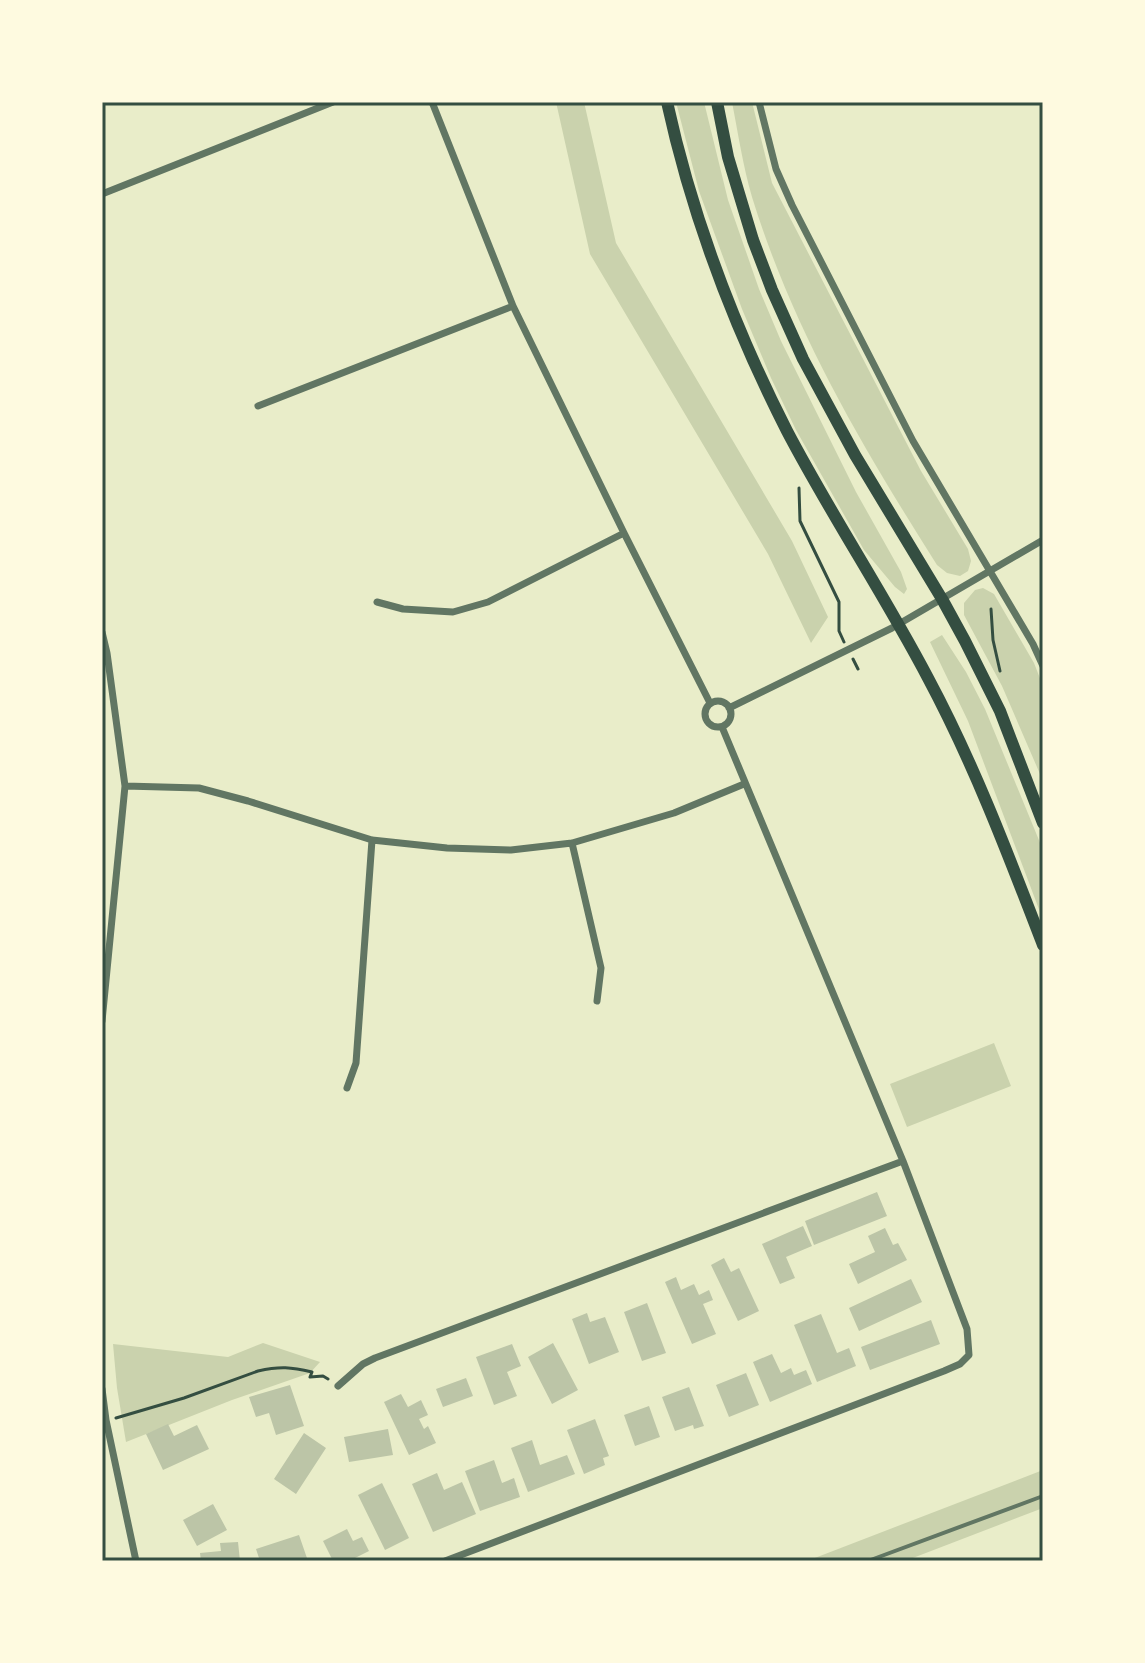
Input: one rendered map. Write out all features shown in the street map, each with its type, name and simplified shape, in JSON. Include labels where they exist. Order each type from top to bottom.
[{"type":"highway","points":[[667,102],[693,204],[756,363],[787,430],[829,507],[934,687],[1002,838],[1043,945]]},
{"type":"highway","points":[[717,102],[728,157],[753,240],[803,359],[855,455],[942,599],[1000,711],[1043,823]]},
{"type":"street","points":[[102,194],[333,102]]},
{"type":"street","points":[[432,102],[513,306],[710,703]]},
{"type":"street","points":[[759,102],[776,169],[792,205],[913,441],[1043,666]]},
{"type":"street","points":[[258,406],[513,306]]},
{"type":"street","points":[[377,602],[403,609],[453,612],[488,602],[624,533]]},
{"type":"street","points":[[729,708],[899,624],[1043,540]]},
{"type":"street","points":[[102,632],[125,786],[102,1021]]},
{"type":"street","points":[[718,701],[729,708],[730,719],[722,727],[713,727],[707,722],[704,714],[710,703],[718,701]]},
{"type":"street","points":[[445,1561],[930,1377],[960,1364],[969,1355],[967,1329],[903,1161],[722,727]]},
{"type":"street","points":[[125,786],[199,788],[372,840],[447,848],[499,849],[572,843],[674,813],[744,784]]},
{"type":"street","points":[[347,1088],[356,1063],[372,840]]},
{"type":"street","points":[[572,843],[601,968],[597,1001]]},
{"type":"street","points":[[338,1386],[363,1364],[375,1358],[903,1161]]},
{"type":"street","points":[[102,1389],[136,1561]]},
{"type":"lane","points":[[868,1561],[1043,1496]]},
{"type":"path","points":[[799,488],[800,521],[839,602],[839,631],[858,669]]},
{"type":"path","points":[[991,609],[993,640],[1000,671]]},
{"type":"path","points":[[106,1420],[184,1398],[270,1368],[297,1368],[312,1372],[310,1377],[323,1376],[338,1386]]},
{"type":"green space","points":[[556,102],[584,102],[616,243],[792,541],[828,617],[811,643],[768,554],[590,254]]},
{"type":"green space","points":[[676,102],[704,102],[728,200],[759,289],[781,341],[856,492],[901,572],[907,589],[904,594],[864,550],[796,430],[771,378],[699,191]]},
{"type":"green space","points":[[732,102],[752,102],[772,183],[921,471],[968,549],[971,561],[968,571],[960,576],[947,573],[937,565],[857,432],[809,341],[752,197]]},
{"type":"green space","points":[[983,588],[994,594],[1034,663],[1043,686],[1043,781],[1002,686],[964,615],[964,603],[975,590]]},
{"type":"green space","points":[[942,635],[985,709],[1043,850],[1043,920],[968,721],[930,642]]},
{"type":"green space","points":[[994,1043],[1011,1086],[907,1127],[890,1084]]},
{"type":"green space","points":[[263,1343],[320,1362],[310,1373],[126,1442],[113,1344],[228,1357]]},
{"type":"green space","points":[[1043,1470],[1043,1508],[905,1561],[807,1561]]},
{"type":"building","points":[[877,1192],[887,1216],[814,1245],[805,1221]]},
{"type":"building","points":[[803,1226],[812,1246],[786,1257],[795,1278],[780,1284],[762,1244]]},
{"type":"building","points":[[885,1228],[893,1245],[898,1243],[907,1260],[858,1284],[849,1264],[875,1252],[868,1236]]},
{"type":"building","points":[[724,1258],[731,1272],[739,1268],[759,1311],[738,1321],[711,1265]]},
{"type":"building","points":[[676,1277],[681,1290],[694,1284],[699,1295],[709,1290],[713,1300],[703,1304],[716,1334],[692,1344],[665,1282]]},
{"type":"building","points":[[911,1279],[922,1302],[859,1331],[849,1308]]},
{"type":"building","points":[[647,1303],[666,1353],[642,1361],[624,1312]]},
{"type":"building","points":[[587,1313],[590,1322],[605,1317],[619,1352],[589,1364],[572,1319]]},
{"type":"building","points":[[821,1314],[837,1353],[849,1348],[856,1366],[817,1382],[794,1325]]},
{"type":"building","points":[[931,1320],[940,1344],[870,1370],[861,1347]]},
{"type":"building","points":[[553,1343],[578,1390],[552,1404],[528,1357]]},
{"type":"building","points":[[512,1344],[521,1366],[507,1372],[517,1396],[494,1405],[476,1357]]},
{"type":"building","points":[[772,1354],[781,1373],[791,1368],[794,1375],[806,1370],[812,1384],[770,1402],[753,1362]]},
{"type":"building","points":[[746,1373],[759,1405],[729,1417],[716,1385]]},
{"type":"building","points":[[466,1378],[473,1396],[443,1407],[436,1389]]},
{"type":"building","points":[[290,1385],[304,1426],[276,1435],[269,1413],[256,1417],[249,1397]]},
{"type":"building","points":[[689,1387],[704,1426],[694,1429],[693,1425],[675,1431],[662,1397]]},
{"type":"building","points":[[401,1394],[408,1407],[421,1400],[428,1415],[419,1419],[424,1429],[428,1426],[436,1443],[409,1455],[384,1402]]},
{"type":"building","points":[[649,1406],[660,1437],[635,1446],[624,1415]]},
{"type":"building","points":[[595,1419],[609,1456],[603,1458],[605,1465],[584,1474],[567,1430]]},
{"type":"building","points":[[168,1424],[174,1436],[197,1425],[209,1449],[163,1470],[146,1434]]},
{"type":"building","points":[[388,1429],[393,1455],[349,1462],[344,1437]]},
{"type":"building","points":[[304,1433],[326,1448],[296,1494],[274,1479]]},
{"type":"building","points":[[532,1440],[540,1465],[567,1455],[575,1474],[528,1492],[511,1448]]},
{"type":"building","points":[[494,1460],[502,1483],[514,1478],[520,1497],[480,1511],[465,1471]]},
{"type":"building","points":[[437,1473],[444,1490],[462,1482],[476,1514],[433,1532],[412,1484]]},
{"type":"building","points":[[382,1483],[409,1538],[385,1550],[358,1495]]},
{"type":"building","points":[[213,1504],[227,1530],[197,1546],[183,1520]]},
{"type":"building","points":[[347,1529],[353,1541],[362,1537],[369,1551],[349,1561],[333,1561],[323,1541]]},
{"type":"building","points":[[299,1535],[308,1561],[260,1561],[256,1549]]},
{"type":"building","points":[[238,1542],[240,1561],[201,1561],[200,1553],[221,1551],[220,1543]]}]
